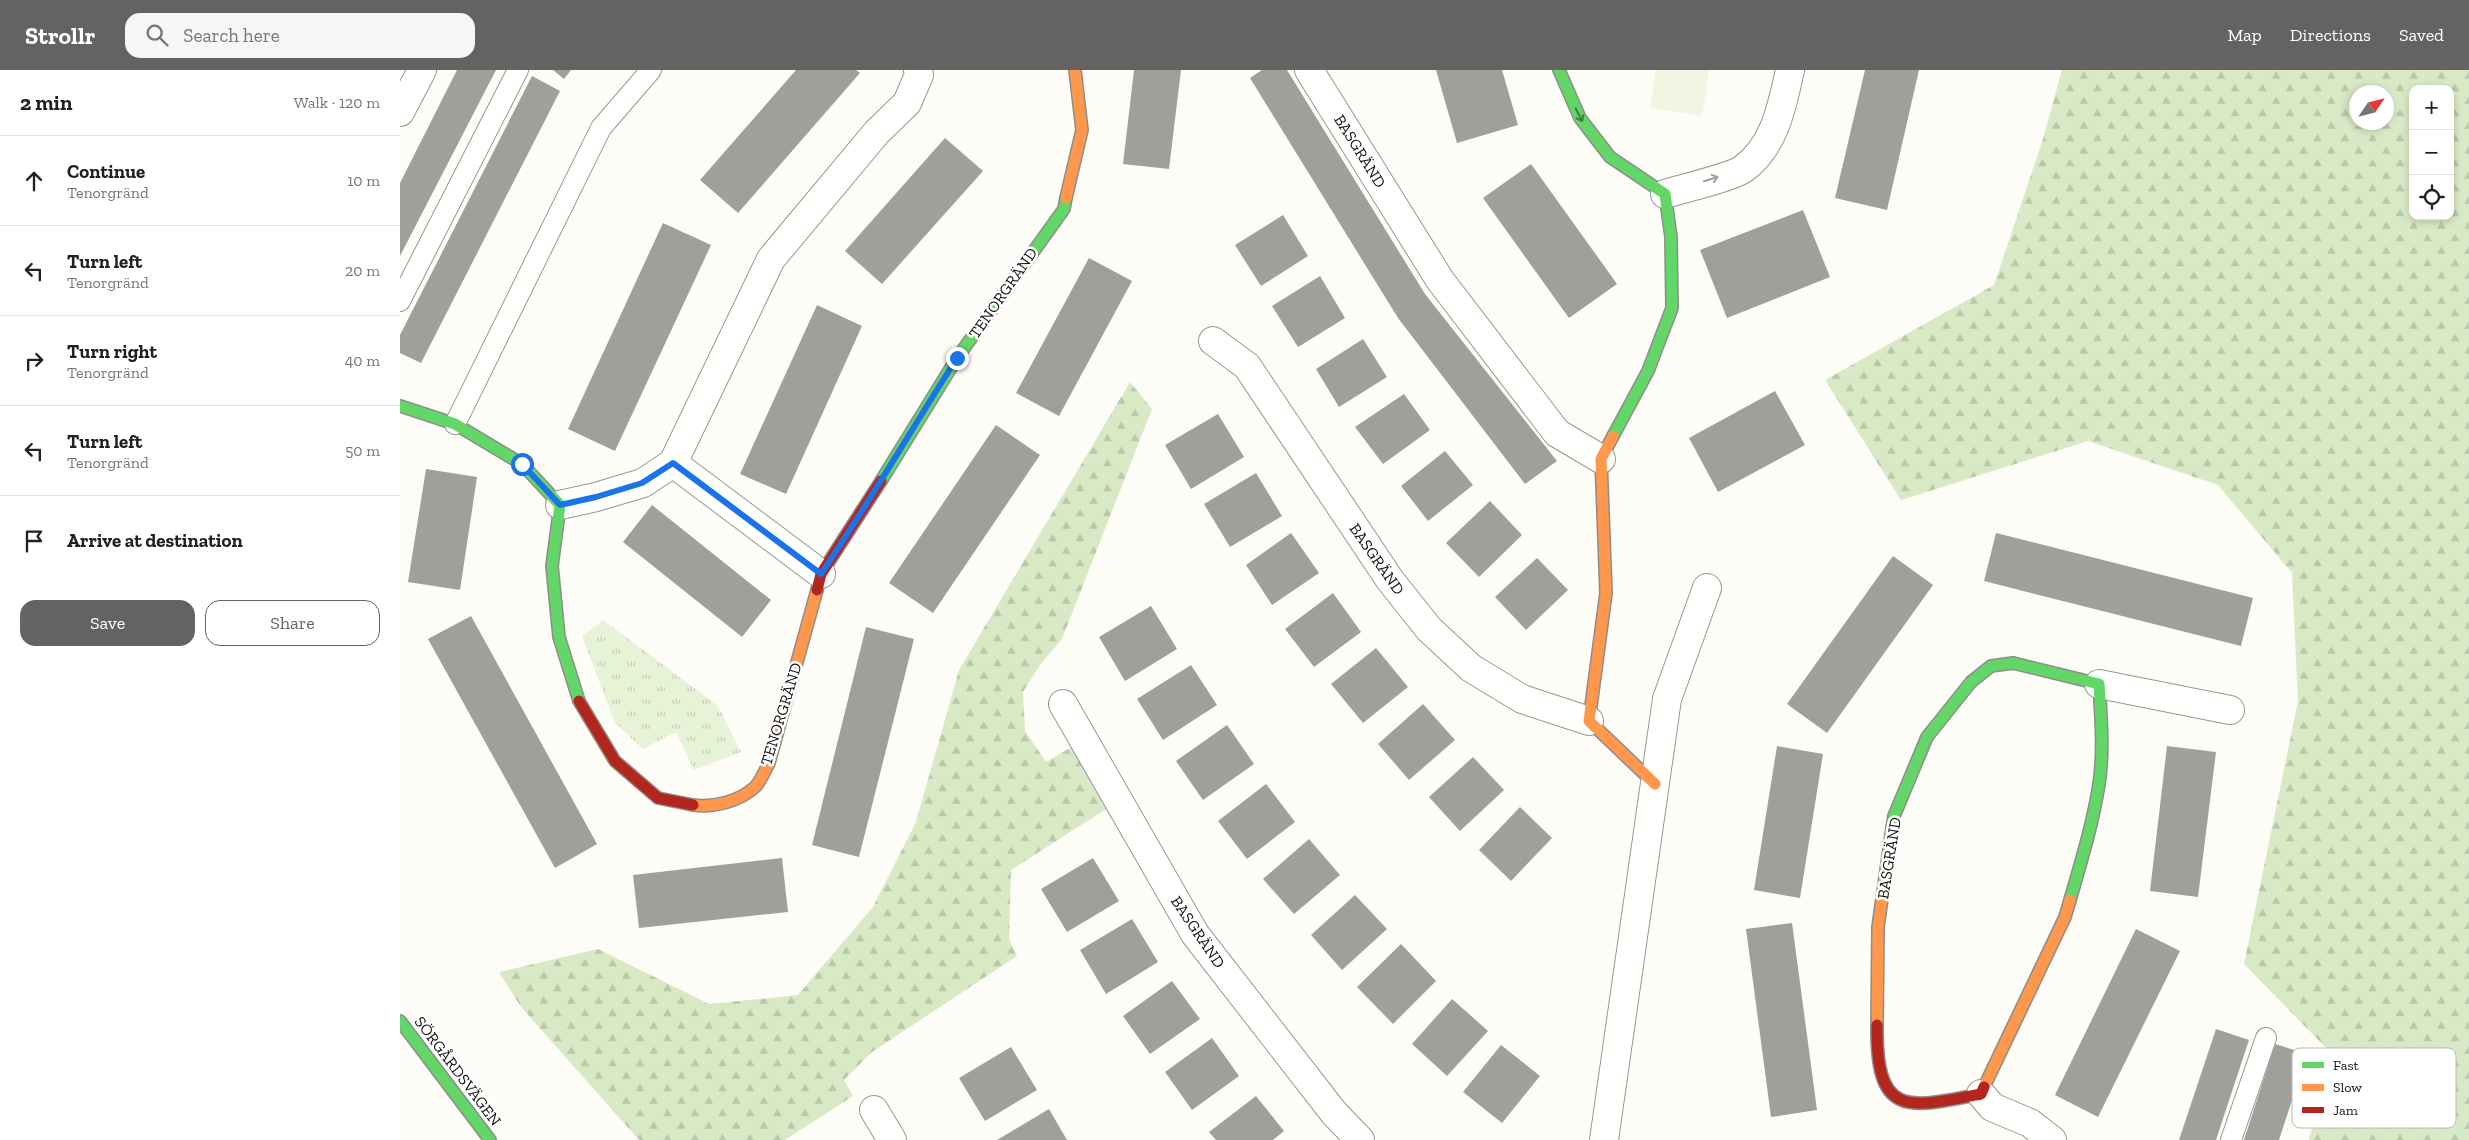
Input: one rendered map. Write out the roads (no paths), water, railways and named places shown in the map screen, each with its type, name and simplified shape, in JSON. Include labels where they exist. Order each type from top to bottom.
[{"type":"street","points":[[400,406],[455,424],[522,464],[560,505],[596,497],[642,483],[673,463],[771,259],[876,132],[907,103],[919,75],[918,70]]},
{"type":"street","name":"TENORGRÄND","points":[[560,505],[552,566],[559,637],[581,707],[615,761],[658,798],[701,806],[733,801],[756,786],[769,763],[821,574],[867,506],[907,436],[957,358],[1064,209],[1082,130],[1075,70]]},
{"type":"street","name":"BASGRÄND","points":[[1309,70],[1440,280],[1557,433],[1601,459]]},
{"type":"street","points":[[1559,70],[1580,118],[1610,157],[1665,194],[1671,237],[1672,308],[1648,371],[1601,459],[1606,593],[1589,721]]},
{"type":"street","points":[[1665,194],[1742,170],[1764,146],[1779,121],[1790,70]]},
{"type":"street","points":[[400,112],[412,77]]},
{"type":"street","name":"BASGRÄND","points":[[1213,341],[1247,366],[1390,580],[1429,629],[1471,668],[1522,699],[1589,721],[1655,784]]},
{"type":"street","points":[[673,463],[821,574]]},
{"type":"street","points":[[1604,1140],[1667,699],[1708,588]]},
{"type":"street","name":"BASGRÄND","points":[[1981,1094],[1932,1104],[1901,1102],[1888,1091],[1881,1076],[1877,1035],[1878,927],[1894,816],[1927,737],[1971,682],[1991,666],[2013,663],[2099,684],[2230,710]]},
{"type":"street","points":[[2052,1140],[2030,1123],[1992,1107],[1981,1094],[2065,917],[2084,851],[2100,784],[2102,740],[2099,684]]},
{"type":"street","name":"BASGRÄND","points":[[1062,704],[1195,934],[1334,1113],[1360,1140]]},
{"type":"street","name":"SÖRGÅRDSVÄGEN","points":[[400,1021],[490,1140]]},
{"type":"street","points":[[874,1110],[892,1140]]},
{"type":"lane","points":[[400,301],[518,70]]},
{"type":"lane","points":[[455,424],[600,128],[652,70]]},
{"type":"lane","points":[[2231,1140],[2266,1038]]}]
